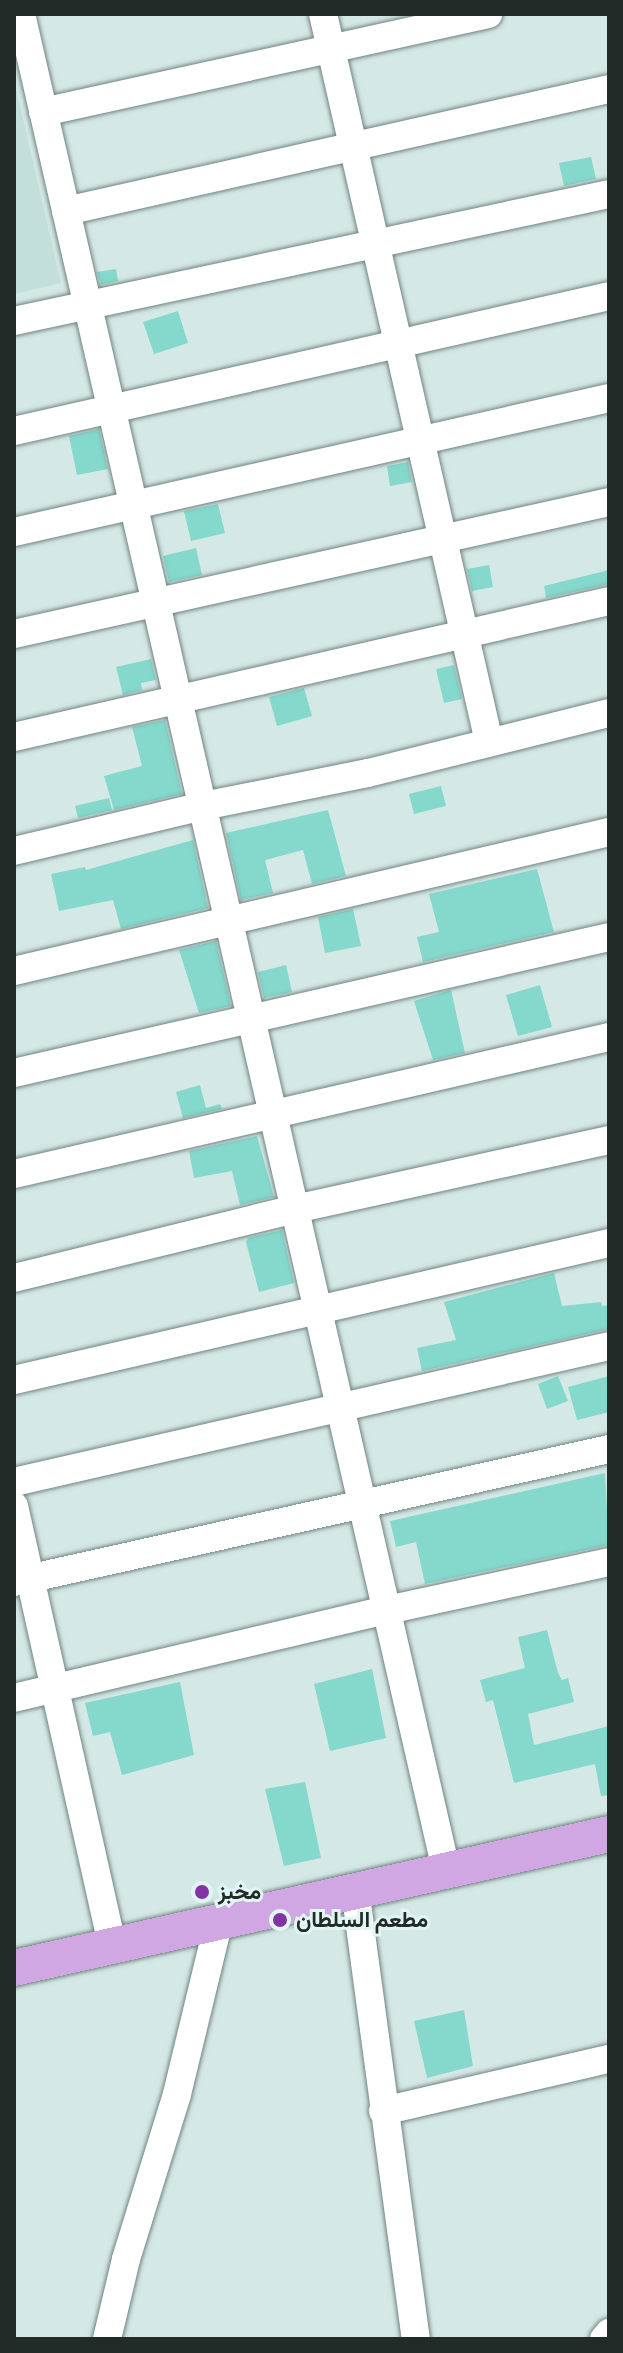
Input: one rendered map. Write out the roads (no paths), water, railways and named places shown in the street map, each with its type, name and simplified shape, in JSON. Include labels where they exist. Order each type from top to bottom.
[{"type":"main road","points":[[14,1968],[609,1834]]},
{"type":"street","points":[[323,14],[489,742]]},
{"type":"street","points":[[43,112],[488,14]]},
{"type":"street","points":[[25,15],[43,112],[446,1870]]},
{"type":"street","points":[[66,211],[609,89]]},
{"type":"street","points":[[14,321],[609,194]]},
{"type":"street","points":[[14,431],[609,296]]},
{"type":"street","points":[[14,532],[421,443],[609,398]]},
{"type":"street","points":[[14,634],[609,502]]},
{"type":"street","points":[[14,737],[609,601]]},
{"type":"street","points":[[14,851],[203,806],[368,773],[609,713]]},
{"type":"street","points":[[14,971],[609,832]]},
{"type":"street","points":[[14,1073],[609,937]]},
{"type":"street","points":[[14,1174],[609,1037]]},
{"type":"street","points":[[14,1278],[295,1209],[609,1140]]},
{"type":"street","points":[[14,1380],[609,1243]]},
{"type":"street","points":[[14,1482],[340,1405],[609,1346]]},
{"type":"street","points":[[22,1580],[609,1449]]},
{"type":"street","points":[[14,1506],[22,1580],[54,1688],[112,1946]]},
{"type":"street","points":[[14,1698],[387,1610],[609,1562]]},
{"type":"street","points":[[355,1889],[416,2339]]},
{"type":"street","points":[[107,2339],[126,2259],[177,2094],[218,1924]]},
{"type":"street","points":[[383,2111],[609,2059]]},
{"type":"street","points":[[604,2339],[609,2333]]},
{"type":"place","name":"مخبز","points":[[202,1892]]},
{"type":"place","name":"مطعم السلطان","points":[[280,1920]]}]
